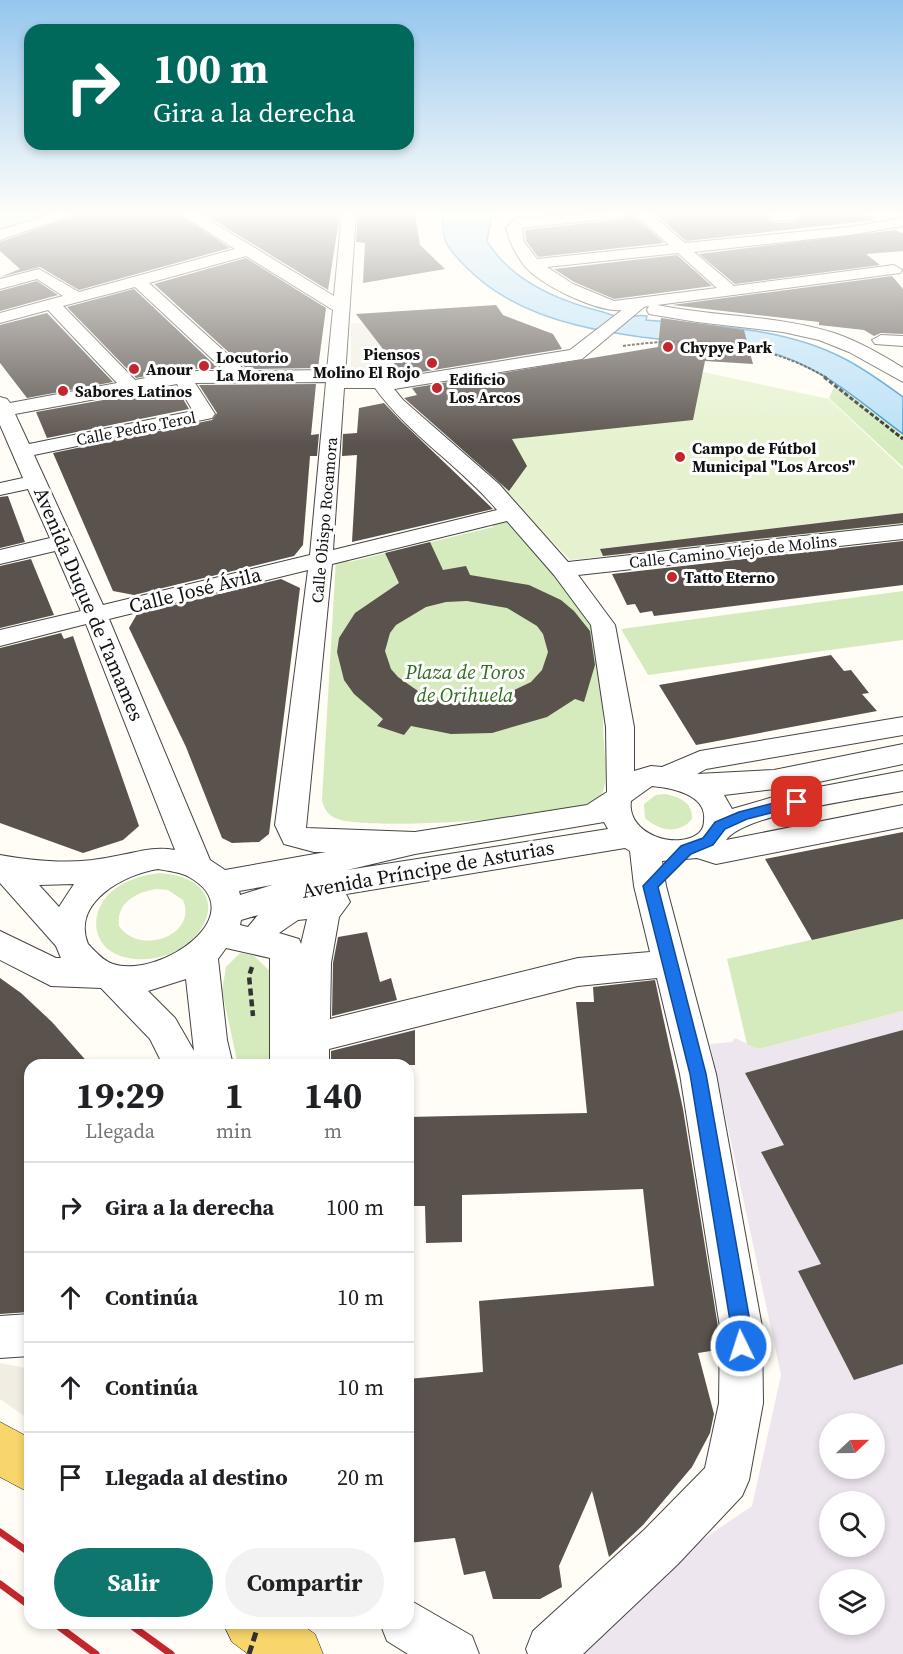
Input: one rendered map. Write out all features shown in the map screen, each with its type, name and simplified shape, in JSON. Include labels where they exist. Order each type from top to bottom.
[{"type":"main road","points":[[0,1447],[24,1464]]},
{"type":"main road","points":[[260,1629],[295,1654]]},
{"type":"street","points":[[65,290],[76,297]]},
{"type":"street","points":[[0,318],[100,290]]},
{"type":"street","points":[[148,290],[241,376]]},
{"type":"street","points":[[312,290],[342,308]]},
{"type":"street","name":"Calle Obispo Rocamora","points":[[290,825],[321,559],[343,290]]},
{"type":"street","points":[[573,290],[613,306],[735,290]]},
{"type":"street","points":[[2,408],[182,377],[336,379],[381,384],[576,355],[636,307],[636,303]]},
{"type":"street","points":[[636,303],[670,314],[774,325],[825,336],[863,351],[903,376]]},
{"type":"street","points":[[51,304],[130,386]]},
{"type":"street","points":[[881,340],[903,341]]},
{"type":"street","name":"Calle Pedro Terol","points":[[24,451],[205,414],[182,377]]},
{"type":"street","points":[[381,384],[396,404],[491,489],[562,570],[603,625],[620,727],[619,795],[616,818],[637,841],[671,963],[698,1074],[741,1327],[741,1402],[726,1480],[661,1547],[551,1649]]},
{"type":"street","points":[[102,392],[120,431]]},
{"type":"street","name":"Avenida Duque de Tamames","points":[[2,408],[24,451],[64,542],[213,910],[209,1040],[214,1059]]},
{"type":"street","points":[[0,489],[37,481]]},
{"type":"street","name":"Calle José Ávila","points":[[0,638],[512,513]]},
{"type":"street","name":"Calle Camino Viejo de Molins","points":[[562,570],[903,532]]},
{"type":"street","points":[[0,557],[64,542]]},
{"type":"street","points":[[619,795],[630,783],[660,776],[700,761],[903,726]]},
{"type":"street","points":[[620,727],[633,762],[660,776],[696,784],[723,786],[759,782],[903,754]]},
{"type":"street","points":[[650,886],[692,848],[708,842],[720,826],[744,815],[776,806],[903,781]]},
{"type":"street","points":[[696,784],[716,803],[720,815],[720,826]]},
{"type":"street","name":"Avenida Príncipe de Asturias","points":[[213,910],[325,864],[415,843],[594,814],[619,795]]},
{"type":"street","points":[[158,858],[172,808]]},
{"type":"street","points":[[637,841],[660,849],[692,848],[716,853],[903,816]]},
{"type":"street","name":"Avenida Príncipe de Asturias","points":[[290,825],[296,836],[314,841],[415,843]]},
{"type":"street","name":"Avenida Príncipe de Asturias","points":[[213,910],[329,885],[637,841]]},
{"type":"street","points":[[3,868],[48,875],[118,867],[158,858],[178,860],[213,910],[287,948],[288,1059]]},
{"type":"street","points":[[69,939],[68,925],[79,898],[90,886],[118,867]]},
{"type":"street","points":[[3,868],[69,939],[78,958],[104,975],[143,1008],[178,1051],[180,1059]]},
{"type":"street","points":[[264,927],[290,909],[333,902],[324,912],[314,963],[312,1052],[578,972],[671,963]]},
{"type":"street","points":[[0,944],[51,972],[104,975],[135,980],[159,977],[181,969],[213,910]]},
{"type":"street","points":[[0,1337],[24,1335]]},
{"type":"street","points":[[414,1629],[454,1654]]},
{"type":"path","points":[[617,347],[644,342],[686,341],[781,356],[805,366],[832,383],[903,439]]},
{"type":"path","points":[[249,976],[253,1026]]},
{"type":"path","points":[[249,1654],[257,1629]]},
{"type":"shaded area","points":[[351,323],[364,323],[404,377],[351,378]]},
{"type":"shaded area","points":[[903,1011],[903,1654],[580,1654],[662,1567],[752,1506],[781,1375],[710,1044],[732,1042],[735,1038],[759,1049]]},
{"type":"shaded area","points":[[0,1363],[24,1368],[24,1416],[0,1399]]},
{"type":"green space","name":"Campo de Fútbol Municipal \"Los Arcos\"","points":[[703,372],[829,399],[903,469],[903,524],[570,560],[453,440],[702,375]]},
{"type":"green space","points":[[836,383],[903,434],[903,467],[829,398]]},
{"type":"green space","name":"Plaza de Toros de Orihuela","points":[[504,519],[567,591],[589,621],[594,632],[600,660],[602,688],[606,773],[602,794],[599,798],[582,805],[552,812],[471,821],[388,824],[357,822],[332,816],[325,809],[322,800],[336,559],[349,555],[349,562],[493,527],[493,521]]},
{"type":"green space","points":[[903,591],[903,640],[648,675],[621,629]]},
{"type":"green space","points":[[665,794],[688,804],[692,819],[687,824],[669,829],[656,826],[645,818],[644,804],[656,795]]},
{"type":"green space","points":[[160,873],[188,880],[204,892],[208,908],[204,925],[191,940],[173,953],[150,959],[124,957],[113,953],[105,947],[97,930],[96,920],[103,901],[110,893],[133,879]],"holes":[[[150,890],[168,890],[183,900],[185,913],[182,923],[175,932],[164,938],[140,940],[128,935],[119,926],[121,911],[129,900]]]},
{"type":"green space","points":[[903,919],[903,1011],[759,1049],[747,1044],[727,959]]},
{"type":"green space","points":[[240,953],[253,955],[273,974],[274,1059],[237,1059],[222,991],[226,967]]},
{"type":"water","points":[[494,290],[544,290],[570,302],[623,318],[643,315],[647,316],[646,320],[748,330],[798,340],[822,348],[868,372],[903,397],[903,434],[837,384],[784,357],[763,350],[606,332],[567,323],[530,310]]},
{"type":"building","points":[[51,290],[58,295],[0,311],[0,291]]},
{"type":"building","points":[[135,290],[219,369],[182,369],[136,378],[67,307]]},
{"type":"building","points":[[161,290],[297,290],[326,308],[318,368],[247,369]]},
{"type":"building","points":[[593,290],[680,290],[614,299]]},
{"type":"building","points":[[784,290],[903,290],[903,334],[881,333],[874,336],[864,330],[819,325],[819,322],[672,305]]},
{"type":"building","points":[[496,305],[503,315],[553,334],[562,349],[403,375],[356,314]]},
{"type":"building","points":[[47,313],[113,382],[27,398],[0,363],[0,325]]},
{"type":"building","points":[[661,318],[744,330],[753,364],[705,361],[693,420],[512,439],[527,466],[509,491],[404,398],[417,395],[412,388],[658,347]]},
{"type":"building","points":[[316,384],[311,435],[319,434],[317,456],[310,456],[303,545],[294,556],[134,595],[113,591],[53,453],[212,420],[217,413],[199,385]]},
{"type":"building","points":[[176,387],[189,409],[47,438],[36,412]]},
{"type":"building","points":[[384,403],[493,509],[352,542],[357,455],[342,456],[343,434],[357,433],[359,408]]},
{"type":"building","points":[[8,496],[25,542],[0,548],[0,497]]},
{"type":"building","points":[[903,513],[903,523],[603,556],[600,549]]},
{"type":"building","points":[[903,541],[903,585],[654,616],[652,611],[640,613],[635,604],[627,605],[612,574]]},
{"type":"building","points":[[430,542],[443,570],[466,566],[470,575],[529,585],[561,600],[574,611],[590,631],[595,665],[584,702],[575,699],[547,717],[492,733],[451,734],[411,726],[404,735],[377,726],[383,719],[354,694],[344,680],[337,652],[339,638],[355,613],[399,583],[385,553]],"holes":[[[467,601],[507,608],[537,626],[543,634],[548,652],[542,670],[531,682],[502,696],[460,701],[438,698],[418,691],[391,669],[385,651],[390,633],[396,625],[426,607],[446,602]]]},
{"type":"building","points":[[31,559],[54,615],[0,628],[0,566]]},
{"type":"building","points":[[281,579],[300,588],[269,834],[259,842],[232,843],[222,838],[186,747],[129,628],[137,614]]},
{"type":"building","points":[[61,633],[64,639],[73,636],[139,826],[123,840],[83,853],[0,823],[0,648]]},
{"type":"building","points":[[831,655],[844,671],[851,670],[869,693],[862,694],[877,711],[696,745],[659,685]]},
{"type":"building","points":[[903,832],[903,919],[812,940],[765,859]]},
{"type":"building","points":[[367,932],[380,982],[391,978],[397,1000],[332,1016],[333,963],[338,937]]},
{"type":"building","points":[[0,978],[21,993],[52,1022],[85,1059],[24,1059],[24,1312],[0,1314]]},
{"type":"building","points":[[655,980],[683,1109],[718,1327],[717,1350],[698,1353],[714,1414],[710,1433],[692,1467],[643,1525],[609,1557],[592,1491],[559,1566],[562,1587],[540,1599],[493,1599],[485,1571],[464,1575],[455,1538],[414,1542],[414,1378],[483,1372],[479,1301],[654,1286],[643,1189],[462,1195],[462,1242],[426,1243],[425,1206],[414,1206],[414,1117],[587,1113],[576,1002],[594,1002],[593,987]]},
{"type":"building","points":[[415,1030],[415,1065],[414,1059],[331,1059],[331,1051]]},
{"type":"building","points":[[903,1030],[903,1364],[854,1380],[798,1271],[821,1264],[761,1152],[784,1145],[745,1073]]},
{"type":"railway","points":[[0,1532],[24,1549]]},
{"type":"railway","points":[[0,1584],[24,1602]]},
{"type":"railway","points":[[62,1629],[96,1654]]},
{"type":"railway","points":[[136,1629],[171,1654]]},
{"type":"place","name":"Chypye Park","points":[[668,347]]},
{"type":"place","name":"Piensos Molino El Rojo","points":[[432,363]]},
{"type":"place","name":"Locutorio La Morena","points":[[204,366]]},
{"type":"place","name":"Anour","points":[[134,369]]},
{"type":"place","name":"Edificio Los Arcos","points":[[437,388]]},
{"type":"place","name":"Sabores Latinos","points":[[63,391]]},
{"type":"place","name":"Campo de Fútbol Municipal \"Los Arcos\"","points":[[680,457]]},
{"type":"place","name":"Tatto Eterno","points":[[672,577]]},
{"type":"route","points":[[741,1346],[741,1327],[698,1074],[650,886],[686,850],[708,842],[720,826],[744,815],[797,802]]}]
